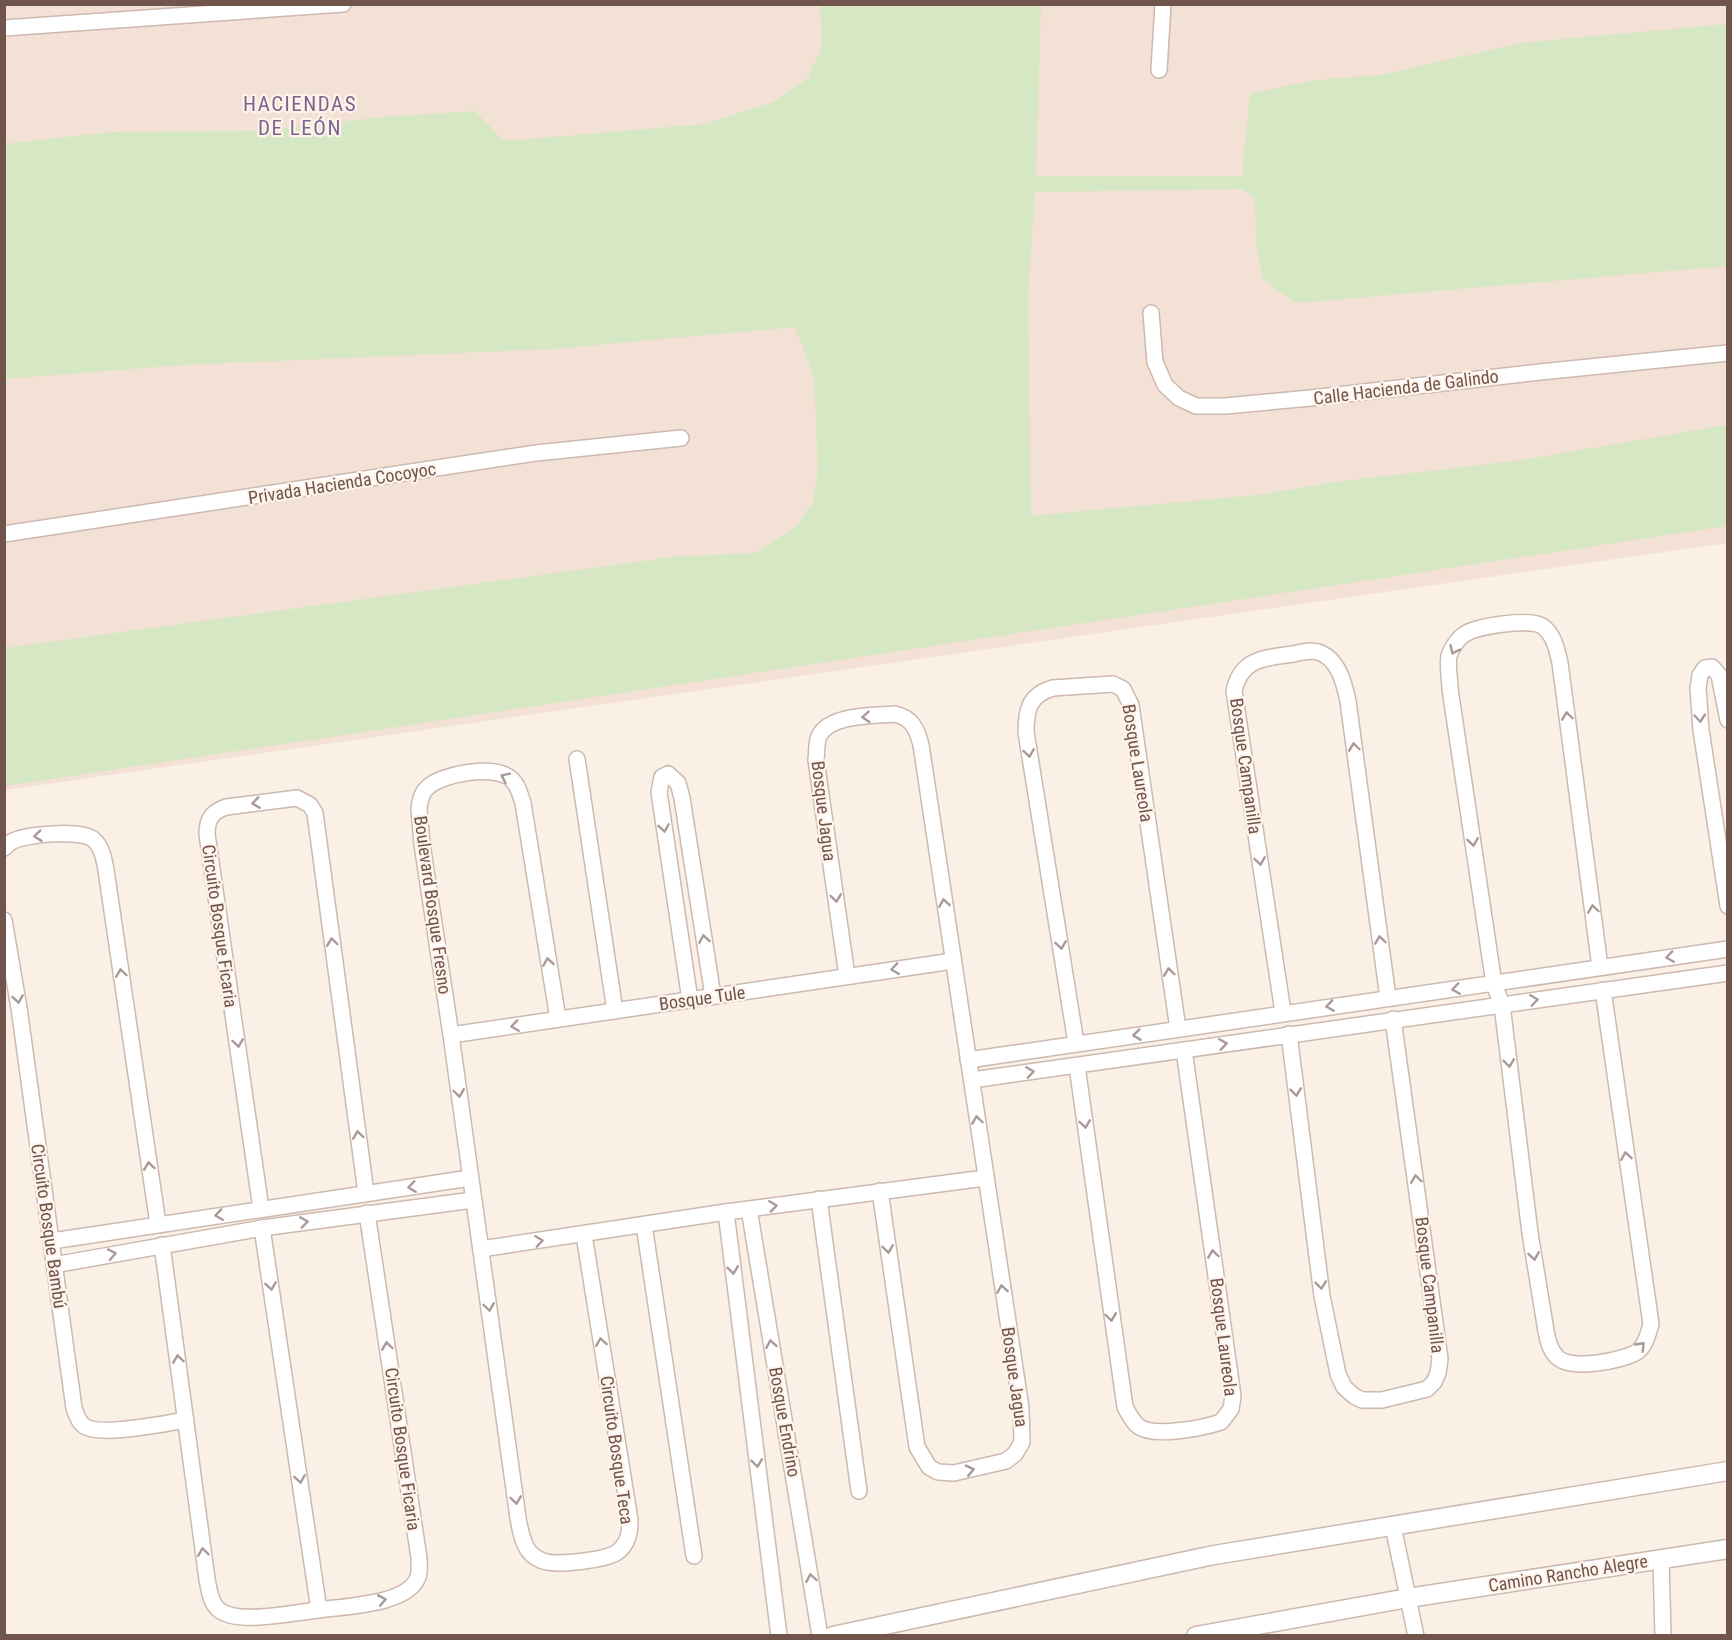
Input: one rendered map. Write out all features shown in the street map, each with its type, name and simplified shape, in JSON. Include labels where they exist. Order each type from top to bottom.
[{"type":"street","points":[[4,28],[343,4]]},
{"type":"street","points":[[1159,70],[1163,4]]},
{"type":"street","name":"Calle Hacienda de Galindo","points":[[1152,313],[1155,362],[1165,385],[1179,399],[1196,406],[1225,406],[1311,398],[1728,353]]},
{"type":"street","name":"Privada Hacienda Cocoyoc","points":[[4,534],[536,453],[681,438]]},
{"type":"street","points":[[1600,967],[1562,675],[1556,646],[1550,634],[1541,625],[1526,622],[1476,629],[1464,634],[1457,641],[1449,656],[1450,689],[1494,984],[1502,1005],[1530,1233],[1546,1332],[1550,1347],[1557,1358],[1567,1363],[1580,1365],[1623,1358],[1638,1351],[1647,1340],[1651,1324],[1603,990]]},
{"type":"street","name":"Bosque Campanilla","points":[[1283,1012],[1234,691],[1237,679],[1244,670],[1259,659],[1311,651],[1321,653],[1337,668],[1343,679],[1348,701],[1388,998]]},
{"type":"street","points":[[1728,720],[1719,675],[1712,668],[1705,668],[1700,675],[1698,688],[1701,730],[1728,906]]},
{"type":"street","name":"Bosque Laureola","points":[[1076,1043],[1026,732],[1026,713],[1029,703],[1045,690],[1053,688],[1113,684],[1122,689],[1131,705],[1178,1029]]},
{"type":"street","name":"Bosque Jagua","points":[[847,976],[816,760],[819,736],[825,729],[844,719],[895,714],[902,716],[915,727],[921,745],[1021,1408],[1022,1442],[1015,1454],[1006,1461],[954,1473],[938,1472],[929,1467],[917,1448],[879,1191]]},
{"type":"street","points":[[577,759],[615,1011]]},
{"type":"street","name":"Boulevard Bosque Fresno","points":[[451,1035],[433,924],[419,809],[421,796],[426,788],[437,780],[450,776],[487,772],[502,773],[515,783],[519,791],[523,803],[558,1019]]},
{"type":"street","points":[[690,1000],[659,792],[662,777],[668,774],[678,783],[682,798],[713,996]]},
{"type":"street","name":"Circuito Bosque Ficaria","points":[[261,1209],[207,834],[207,823],[211,816],[217,810],[226,807],[297,798],[310,806],[315,813],[366,1193]]},
{"type":"street","points":[[4,848],[20,838],[73,832],[85,834],[99,847],[106,870],[158,1224]]},
{"type":"street","name":"Circuito Bosque Bambú","points":[[4,920],[19,1008],[74,1408],[78,1419],[84,1426],[102,1432],[186,1420]]},
{"type":"street","points":[[968,1060],[1283,1012],[1494,984],[1728,949]]},
{"type":"street","name":"Bosque Tule","points":[[451,1035],[953,961]]},
{"type":"street","points":[[972,1080],[1728,973]]},
{"type":"street","name":"Bosque Campanilla","points":[[1289,1034],[1322,1296],[1334,1358],[1344,1387],[1354,1396],[1362,1400],[1382,1400],[1427,1389],[1434,1382],[1438,1373],[1440,1359],[1393,1019]]},
{"type":"street","points":[[451,1035],[481,1249],[726,1212],[985,1178]]},
{"type":"street","name":"Bosque Laureola","points":[[1077,1066],[1122,1397],[1132,1420],[1140,1428],[1151,1432],[1169,1431],[1221,1422],[1231,1409],[1233,1396],[1184,1050]]},
{"type":"street","points":[[52,1241],[470,1178]]},
{"type":"street","points":[[819,1199],[860,1491]]},
{"type":"street","points":[[54,1264],[262,1228],[473,1200]]},
{"type":"street","name":"Bosque Endrino","points":[[748,1209],[820,1635]]},
{"type":"street","name":"Bosque Endrino","points":[[726,1212],[779,1635]]},
{"type":"street","name":"Circuito Bosque Ficaria","points":[[186,1420],[207,1579],[217,1609],[226,1614],[244,1618],[319,1610],[398,1596],[414,1584],[419,1575],[419,1558],[368,1213]]},
{"type":"street","points":[[644,1225],[694,1556]]},
{"type":"street","points":[[262,1228],[319,1610]]},
{"type":"street","name":"Circuito Bosque Teca","points":[[481,1249],[518,1518],[523,1539],[528,1551],[537,1558],[548,1562],[565,1563],[606,1557],[616,1552],[625,1544],[629,1535],[630,1520],[584,1234]]},
{"type":"street","points":[[162,1245],[186,1420]]},
{"type":"street","points":[[833,1635],[1214,1555],[1728,1471]]},
{"type":"street","points":[[1393,1526],[1416,1635]]},
{"type":"street","name":"Camino Rancho Alegre","points":[[1196,1635],[1408,1598],[1728,1548]]},
{"type":"street","points":[[1660,1559],[1663,1635]]},
{"type":"shaded area","points":[[4,5],[1727,5],[1727,543],[5,790]]},
{"type":"green space","points":[[820,5],[1041,5],[1036,176],[1242,176],[1250,94],[1315,80],[1381,75],[1521,43],[1727,24],[1728,266],[1295,303],[1263,279],[1256,244],[1255,199],[1243,189],[1035,192],[1028,294],[1031,516],[1257,495],[1336,482],[1523,460],[1727,425],[1727,526],[5,786],[5,648],[673,557],[754,553],[795,528],[813,502],[818,469],[814,376],[795,327],[551,349],[182,365],[5,379],[5,144],[111,132],[255,131],[384,117],[475,111],[504,141],[705,124],[773,102],[808,78],[822,46]]},
{"type":"district","name":"HACIENDAS DE LEÓN","points":[[300,116]]}]
